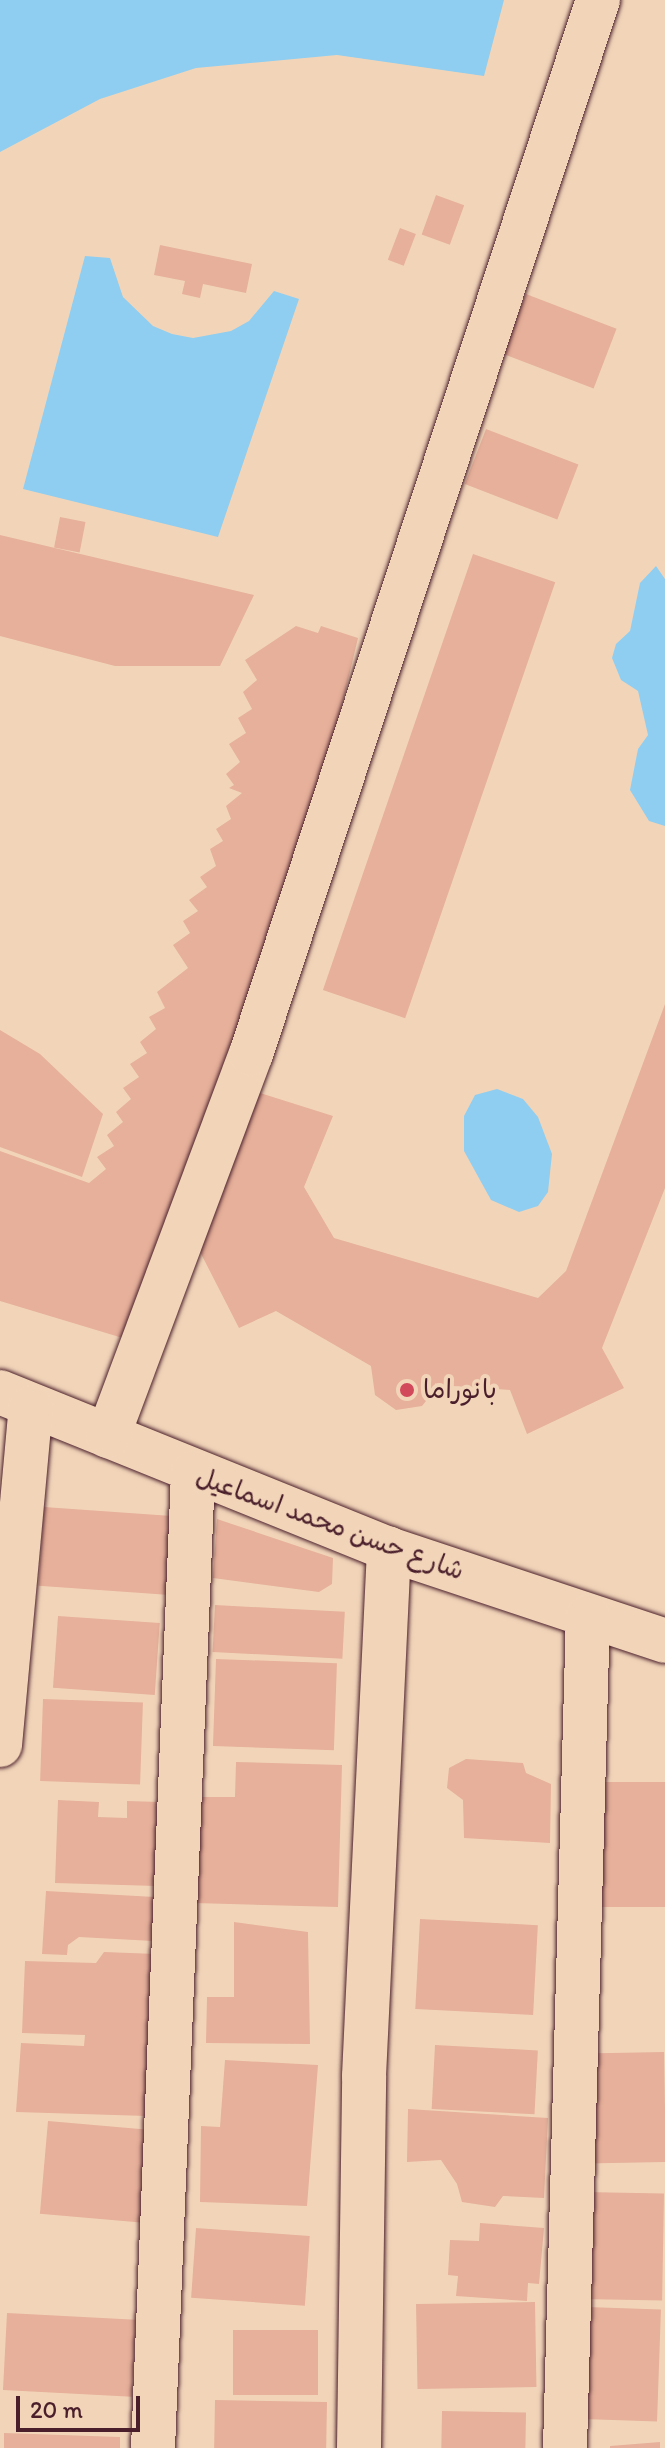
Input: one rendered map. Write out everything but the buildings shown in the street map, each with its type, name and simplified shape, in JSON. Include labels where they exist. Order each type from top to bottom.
[{"type":"street","points":[[108,1436],[251,1054],[598,0]]},
{"type":"street","points":[[0,1745],[15,1399]]},
{"type":"street","name":"شارع حسن محمد اسماعيل","points":[[15,1399],[193,1473],[389,1549],[665,1641]]},
{"type":"street","points":[[153,2448],[193,1473]]},
{"type":"street","points":[[359,2448],[364,2076],[389,1549]]},
{"type":"street","points":[[565,2448],[588,1616]]},
{"type":"water","points":[[0,0],[504,0],[484,76],[337,55],[196,68],[100,99],[0,152]]},
{"type":"water","points":[[85,256],[110,258],[123,297],[153,326],[172,334],[193,338],[231,331],[249,321],[274,291],[299,299],[218,537],[23,489]]},
{"type":"water","points":[[656,566],[665,579],[665,826],[649,821],[630,790],[638,749],[648,735],[638,691],[621,680],[612,658],[616,644],[630,631],[640,583]]},
{"type":"water","points":[[497,1089],[523,1099],[538,1117],[552,1154],[548,1192],[538,1206],[519,1212],[491,1200],[464,1151],[464,1116],[475,1095]]},
{"type":"place","name":"بانوراما","points":[[407,1390]]}]
